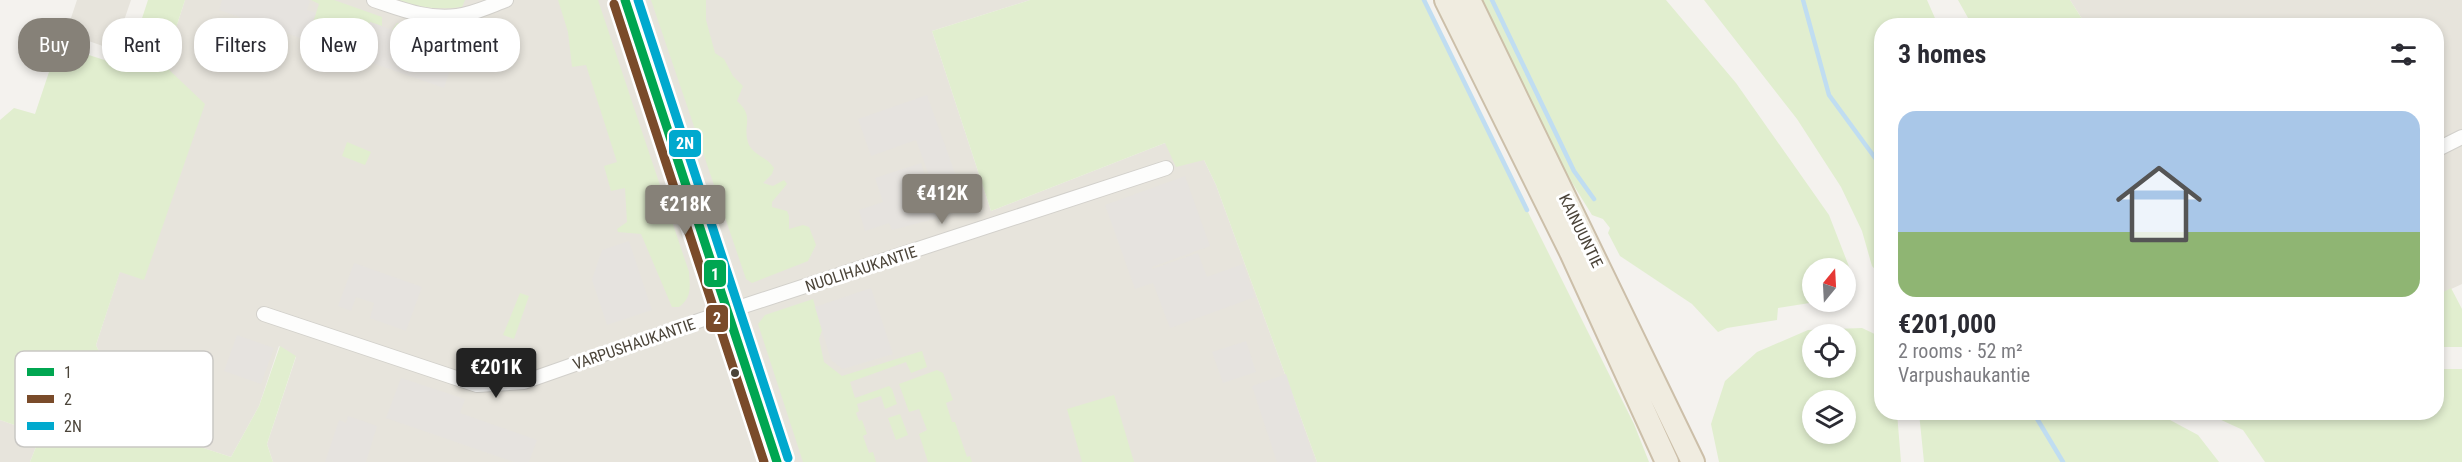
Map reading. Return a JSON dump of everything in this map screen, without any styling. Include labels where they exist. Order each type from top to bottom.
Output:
[{"type":"highway","name":"KAINUUNTIE","points":[[1446,0],[1570,252],[1667,462]]},
{"type":"highway","name":"KAINUUNTIE","points":[[1469,0],[1693,462]]},
{"type":"street","points":[[374,0],[409,12],[435,17],[458,16],[506,0]]},
{"type":"street","points":[[625,0],[777,462]]},
{"type":"street","points":[[2444,146],[2462,137]]},
{"type":"street","name":"NUOLIHAUKANTIE","points":[[728,312],[1166,168]]},
{"type":"street","name":"VARPUSHAUKANTIE","points":[[264,314],[477,385],[524,382],[728,312]]},
{"type":"shaded area","points":[[77,0],[131,0],[125,18],[102,18],[102,46],[90,42],[90,18],[71,18]]},
{"type":"shaded area","points":[[185,0],[1030,0],[932,31],[991,211],[1165,143],[1204,160],[1216,185],[1317,462],[273,462],[267,444],[296,357],[279,346],[259,406],[231,457],[200,447],[213,447],[213,351],[99,351],[96,345],[120,271],[144,279],[163,72],[182,72],[182,18],[179,18]]},
{"type":"shaded area","points":[[222,0],[308,0],[310,1],[307,10],[316,13],[314,18],[300,18],[300,38],[288,34],[288,18],[242,18],[219,10]]},
{"type":"shaded area","points":[[2070,0],[2462,0],[2462,284],[2444,292],[2444,18],[2082,18]]},
{"type":"shaded area","points":[[378,25],[390,29],[390,69],[378,65]]},
{"type":"shaded area","points":[[398,72],[449,72],[444,88]]},
{"type":"shaded area","points":[[927,95],[966,204],[943,213],[916,140],[871,156],[858,119]]},
{"type":"shaded area","points":[[921,163],[938,218],[892,230],[889,223],[865,231],[859,210],[883,202],[875,178]]},
{"type":"shaded area","points":[[1185,176],[1210,246],[1152,267],[1152,269],[1198,253],[1207,277],[1243,264],[1255,297],[1170,328],[1153,283],[1135,289],[1105,205]]},
{"type":"shaded area","points":[[629,241],[652,310],[607,325],[592,280],[602,250]]},
{"type":"shaded area","points":[[354,263],[422,287],[406,331],[370,318],[374,303],[356,297],[351,311],[338,306]]},
{"type":"shaded area","points":[[871,288],[893,354],[843,369],[831,360],[815,307]]},
{"type":"shaded area","points":[[237,335],[274,348],[261,384],[224,371]]},
{"type":"shaded area","points":[[1246,341],[1256,372],[1223,383],[1212,352]]},
{"type":"shaded area","points":[[1286,374],[1315,462],[1277,462],[1252,386]]},
{"type":"shaded area","points":[[401,378],[465,399],[460,413],[537,440],[529,462],[514,462],[386,418]]},
{"type":"shaded area","points":[[348,416],[377,426],[366,462],[325,462],[339,420],[346,423]]},
{"type":"shaded area","points":[[0,420],[15,425],[15,447],[36,447],[30,462],[0,462]]},
{"type":"green space","points":[[148,0],[185,0],[179,18],[142,18]]},
{"type":"green space","points":[[311,0],[334,0],[382,17],[382,26],[378,25],[378,18],[314,18],[319,4]]},
{"type":"green space","points":[[398,0],[465,0],[462,7],[429,8]]},
{"type":"green space","points":[[558,0],[598,0],[689,272],[688,296],[679,307],[672,307],[641,234],[618,232],[617,229],[627,222],[625,188],[611,191],[604,166],[617,162],[586,65],[572,67],[568,32]]},
{"type":"green space","points":[[651,0],[706,0],[706,20],[715,53],[724,59],[733,76],[743,86],[737,101],[746,112],[746,132],[749,145],[774,168],[772,174],[763,183],[773,186],[784,180],[787,184],[772,202],[772,207],[787,211],[789,229],[803,225],[809,227],[816,245],[808,261],[752,283],[746,279]]},
{"type":"green space","points":[[1030,0],[1422,0],[1634,424],[1649,462],[1317,462],[1216,185],[1204,160],[1176,167],[1165,143],[991,211],[932,31]]},
{"type":"green space","points":[[1479,0],[1666,0],[1736,83],[1829,215],[1846,258],[1802,258],[1802,304],[1778,308],[1777,320],[1727,328],[1718,332],[1692,304],[1620,256],[1608,233],[1610,228],[1603,219],[1592,215],[1558,160]]},
{"type":"green space","points":[[1704,0],[1927,0],[1935,18],[1874,18],[1874,268],[1862,231],[1841,187],[1797,119]]},
{"type":"green space","points":[[1958,0],[2070,0],[2082,18],[1968,18]]},
{"type":"green space","points":[[90,55],[102,59],[102,72],[171,72],[205,104],[144,280],[120,272],[96,345],[99,351],[15,351],[15,425],[0,420],[0,120],[14,108],[35,114],[49,72],[90,72]]},
{"type":"green space","points":[[347,142],[371,152],[365,165],[342,156]]},
{"type":"green space","points":[[2451,288],[2462,309],[2462,347],[2444,347],[2444,292]]},
{"type":"green space","points":[[520,293],[529,296],[514,339],[503,335]]},
{"type":"green space","points":[[813,299],[822,330],[819,339],[824,362],[842,376],[922,351],[927,367],[911,373],[906,362],[850,382],[855,398],[889,386],[897,404],[885,409],[881,396],[857,404],[859,411],[856,413],[859,421],[862,420],[867,434],[863,436],[869,453],[873,452],[876,462],[803,462],[758,324],[765,315]]},
{"type":"green space","points":[[1856,328],[1862,328],[1874,334],[1874,420],[1898,420],[1901,462],[1719,462],[1711,424],[1725,381],[1757,352],[1802,333],[1802,378],[1856,378]]},
{"type":"green space","points":[[280,346],[296,356],[267,444],[273,462],[30,462],[36,447],[200,447],[231,457],[259,406]]},
{"type":"green space","points":[[2444,369],[2462,369],[2462,462],[2265,462],[2243,430],[2221,420],[2444,420]]},
{"type":"green space","points":[[937,370],[943,373],[953,400],[946,403],[952,422],[955,422],[967,457],[970,456],[972,462],[928,462],[919,434],[927,430],[919,409],[909,412],[899,384]]},
{"type":"green space","points":[[1114,395],[1134,462],[1082,462],[1067,409]]},
{"type":"green space","points":[[900,414],[908,435],[896,440],[888,418]]},
{"type":"green space","points":[[1920,420],[2170,420],[2198,435],[2219,462],[1924,462]]},
{"type":"waterway","points":[[1424,0],[1527,210]]},
{"type":"waterway","points":[[1492,0],[1574,171],[1594,199]]},
{"type":"waterway","points":[[1803,0],[1829,95],[1874,156]]},
{"type":"waterway","points":[[2038,420],[2063,462]]},
{"type":"transit line","name":"1","points":[[625,0],[777,462]]},
{"type":"transit line","name":"2N","points":[[638,0],[788,458]]},
{"type":"transit line","name":"2","points":[[614,4],[764,462]]}]
